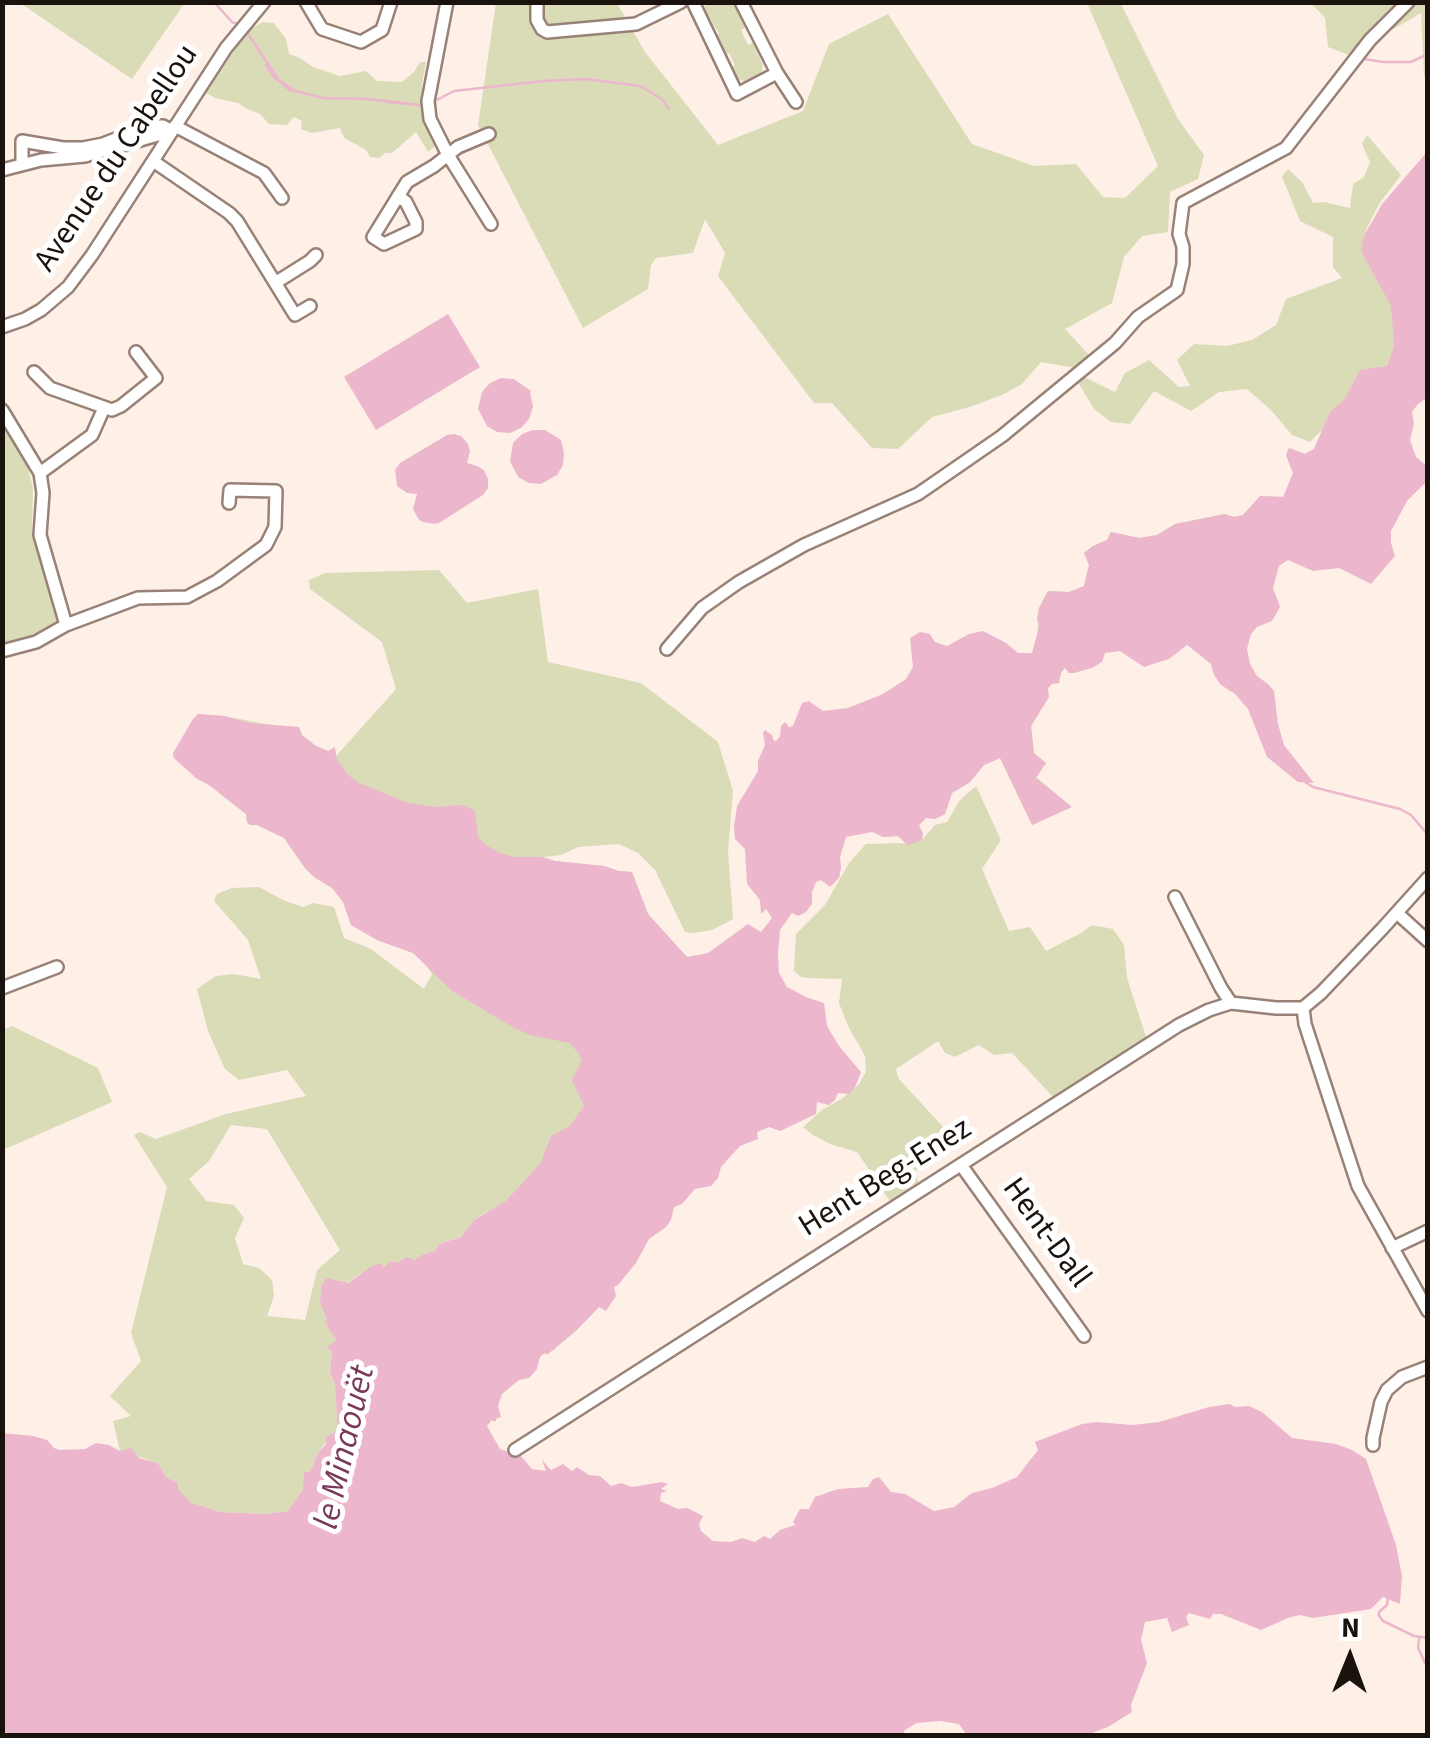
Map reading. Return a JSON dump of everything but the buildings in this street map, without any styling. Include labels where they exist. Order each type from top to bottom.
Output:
[{"type":"street","name":"Avenue du Cabellou","points":[[2,327],[40,310],[68,287],[226,48],[264,2]]},
{"type":"street","points":[[306,2],[322,29],[361,42],[382,30],[391,2]]},
{"type":"street","points":[[447,2],[428,111],[448,155],[492,224]]},
{"type":"street","points":[[537,2],[538,20],[548,32],[636,24],[679,3]]},
{"type":"street","points":[[693,2],[738,94],[777,73]]},
{"type":"street","points":[[741,2],[796,102]]},
{"type":"street","points":[[667,650],[702,608],[740,582],[804,545],[918,494],[1002,436],[1116,343],[1138,317],[1178,290],[1183,264],[1179,234],[1183,203],[1286,148],[1370,40],[1408,2]]},
{"type":"street","points":[[22,164],[22,141],[83,148],[150,126],[162,126],[174,128],[264,173],[282,198]]},
{"type":"street","points":[[2,170],[85,156],[174,128]]},
{"type":"street","points":[[398,196],[407,182],[458,147],[489,134]]},
{"type":"street","points":[[153,161],[230,213],[295,316],[310,306]]},
{"type":"street","points":[[275,283],[316,255]]},
{"type":"street","points":[[34,372],[50,388],[112,410],[156,378],[136,352]]},
{"type":"street","points":[[40,473],[92,435],[104,408]]},
{"type":"street","points":[[2,410],[40,473],[40,535],[66,625]]},
{"type":"street","points":[[2,651],[36,642],[66,625],[138,598],[188,597],[216,581],[266,546],[274,527],[276,491],[230,490],[229,503]]},
{"type":"street","points":[[1428,878],[1303,1008],[1358,1186],[1428,1312]]},
{"type":"street","points":[[1175,897],[1231,1003]]},
{"type":"street","points":[[1396,913],[1428,941]]},
{"type":"street","points":[[2,988],[57,967]]},
{"type":"street","name":"Hent Beg-Enez","points":[[515,1450],[1179,1025],[1231,1003],[1303,1008]]},
{"type":"street","name":"Hent-Dall","points":[[961,1165],[1084,1336]]},
{"type":"street","points":[[1392,1248],[1428,1231]]},
{"type":"street","points":[[1373,1445],[1387,1390],[1428,1367]]},
{"type":"green space","points":[[1120,2],[1178,119],[1204,155],[1198,179],[1170,192],[1168,232],[1142,236],[1124,257],[1112,303],[1065,329],[1090,356],[1076,368],[1041,362],[1022,384],[1004,394],[932,417],[898,449],[872,448],[832,403],[814,403],[718,276],[725,253],[705,219],[693,253],[656,258],[651,265],[648,289],[583,328],[478,125],[496,3],[617,3],[645,52],[718,145],[803,111],[829,44],[888,14],[972,144],[1034,166],[1076,164],[1103,197],[1125,198],[1158,166],[1087,3]]},
{"type":"green space","points":[[20,3],[182,3],[132,79]]},
{"type":"green space","points":[[705,3],[733,3],[745,27],[741,30],[748,45],[753,43],[763,66],[753,80],[737,79],[730,67],[735,65],[729,53],[724,55],[715,36],[719,34],[704,13]]},
{"type":"green space","points":[[1311,3],[1427,3],[1427,73],[1424,76],[1421,13],[1349,55],[1328,47],[1325,18]]},
{"type":"green space","points":[[263,22],[274,23],[286,39],[289,54],[340,76],[366,71],[377,81],[402,82],[420,62],[426,62],[421,113],[435,146],[428,152],[416,132],[392,153],[370,157],[366,150],[344,138],[340,128],[312,133],[301,129],[302,121],[294,117],[287,125],[269,124],[260,114],[238,103],[206,93],[242,39]]},
{"type":"green space","points":[[1367,135],[1401,175],[1379,204],[1364,234],[1382,204],[1408,339],[1298,504],[1037,639],[1039,608],[1048,591],[1069,592],[1084,586],[1089,565],[1084,553],[1107,540],[1111,532],[1139,538],[1157,535],[1175,524],[1225,514],[1243,515],[1260,496],[1284,497],[1293,473],[1286,455],[1289,448],[1305,454],[1314,449],[1323,429],[1310,442],[1292,435],[1247,389],[1219,392],[1191,411],[1154,391],[1130,424],[1111,422],[1094,409],[1078,382],[1084,377],[1115,392],[1125,373],[1149,360],[1179,387],[1190,386],[1177,360],[1194,344],[1227,346],[1252,340],[1276,325],[1286,299],[1342,278],[1333,267],[1333,237],[1300,221],[1282,177],[1288,169],[1302,182],[1313,203],[1350,208],[1353,184],[1364,177],[1370,162],[1362,144]]},
{"type":"green space","points":[[2,422],[26,460],[33,488],[32,528],[57,620],[46,630],[3,645]]},
{"type":"green space","points":[[439,570],[467,603],[538,589],[548,662],[641,683],[718,742],[733,791],[728,852],[733,919],[712,930],[685,932],[655,870],[638,853],[619,844],[578,847],[561,855],[543,857],[632,872],[648,914],[687,957],[656,1081],[437,1274],[489,1210],[474,1220],[461,1237],[439,1244],[435,1251],[363,1272],[345,1284],[339,1280],[320,1302],[336,1340],[326,1348],[332,1351],[330,1372],[339,1430],[332,1433],[318,1453],[303,1489],[288,1511],[220,1512],[183,1497],[178,1483],[166,1477],[158,1463],[120,1451],[113,1421],[131,1416],[110,1396],[141,1361],[131,1333],[167,1187],[134,1135],[140,1132],[156,1139],[226,1114],[306,1096],[287,1070],[239,1080],[225,1069],[208,1031],[197,989],[216,976],[234,974],[261,979],[248,940],[214,901],[217,894],[232,888],[259,887],[304,907],[313,903],[334,907],[344,938],[371,949],[424,989],[432,974],[413,953],[351,925],[343,902],[332,888],[305,868],[284,838],[250,825],[246,814],[174,758],[173,753],[198,714],[299,727],[302,735],[316,746],[328,751],[335,747],[336,756],[396,689],[382,642],[310,589],[309,580],[325,573]],"holes":[[[231,1125],[267,1129],[340,1250],[317,1270],[305,1320],[267,1316],[274,1296],[272,1280],[259,1268],[243,1264],[235,1238],[244,1218],[234,1205],[206,1201],[189,1179],[209,1161]]]},
{"type":"green space","points":[[1049,697],[1031,726],[1034,753],[1046,763],[1036,777],[1072,807],[1032,825],[1000,758],[984,765],[970,782],[952,793],[945,814],[926,818],[919,825],[921,841],[935,825],[947,822],[960,800],[976,786],[1001,840],[982,869],[1009,931],[1030,927],[1046,951],[1092,925],[1113,929],[1124,945],[1127,978],[1147,1040],[1053,1097],[1012,1053],[994,1055],[979,1045],[955,1057],[945,1053],[938,1041],[896,1069],[898,1078],[956,1141],[952,1150],[915,1171],[918,1182],[890,1201],[857,1152],[830,1144],[803,1127],[843,1098],[866,1072],[865,1056],[839,1003],[842,979],[801,977],[794,971],[796,934],[825,905],[849,863],[866,844],[905,843],[898,836],[883,837]]},
{"type":"green space","points":[[12,1026],[98,1068],[112,1102],[3,1150],[3,1030]]},
{"type":"water","name":"le Minaouët","points":[[1427,152],[1427,398],[1412,412],[1410,440],[1416,457],[1427,466],[1427,481],[1407,501],[1391,531],[1395,556],[1371,584],[1339,568],[1313,571],[1288,560],[1279,566],[1273,588],[1280,607],[1272,621],[1251,634],[1247,649],[1257,676],[1274,691],[1284,745],[1314,783],[1298,782],[1267,757],[1248,709],[1221,685],[1211,664],[1187,645],[1169,659],[1144,667],[1120,651],[1105,653],[1102,662],[1092,668],[1069,673],[1065,668],[1059,683],[1048,688],[1049,697],[1031,726],[1034,753],[1046,763],[1036,778],[1072,807],[1032,825],[1000,758],[984,765],[970,782],[952,793],[945,814],[926,818],[919,825],[922,840],[908,845],[898,836],[883,837],[872,832],[846,837],[839,878],[830,887],[821,880],[816,882],[812,904],[806,912],[798,916],[792,913],[780,930],[778,954],[779,973],[787,987],[824,1003],[827,1026],[861,1072],[856,1085],[850,1094],[838,1093],[829,1105],[817,1102],[816,1114],[780,1131],[769,1127],[757,1132],[758,1139],[740,1146],[721,1167],[711,1186],[695,1189],[674,1207],[666,1227],[649,1239],[636,1263],[614,1287],[616,1296],[606,1311],[599,1307],[577,1330],[540,1357],[529,1378],[519,1380],[502,1394],[498,1406],[501,1417],[487,1426],[500,1449],[521,1456],[532,1469],[546,1471],[542,1460],[551,1470],[563,1464],[572,1471],[577,1467],[589,1475],[600,1476],[611,1486],[662,1482],[668,1484],[661,1489],[667,1491],[661,1493],[660,1501],[703,1516],[701,1531],[713,1541],[742,1538],[755,1542],[764,1536],[770,1539],[795,1525],[800,1509],[809,1509],[815,1497],[838,1489],[868,1487],[879,1477],[891,1492],[905,1494],[934,1511],[954,1507],[972,1493],[1017,1477],[1038,1450],[1035,1442],[1082,1424],[1132,1425],[1159,1422],[1209,1407],[1249,1406],[1292,1438],[1336,1444],[1366,1459],[1396,1545],[1402,1576],[1400,1604],[1383,1597],[1371,1609],[1313,1618],[1300,1615],[1261,1630],[1221,1614],[1213,1614],[1210,1619],[1189,1613],[1189,1625],[1172,1632],[1167,1618],[1145,1622],[1141,1640],[1147,1663],[1131,1705],[1132,1712],[1087,1735],[967,1735],[959,1724],[940,1721],[917,1723],[902,1736],[3,1735],[2,1433],[47,1440],[60,1450],[85,1449],[96,1443],[120,1451],[131,1448],[139,1458],[158,1463],[190,1502],[220,1512],[288,1511],[303,1489],[304,1472],[310,1472],[326,1444],[325,1438],[338,1430],[335,1385],[330,1372],[332,1351],[326,1348],[336,1340],[325,1322],[320,1302],[322,1284],[327,1278],[348,1283],[372,1266],[381,1263],[384,1267],[406,1257],[414,1260],[435,1251],[439,1244],[461,1237],[474,1220],[506,1201],[540,1164],[551,1136],[570,1126],[584,1106],[572,1080],[582,1060],[570,1043],[516,1029],[452,991],[413,953],[351,925],[343,902],[332,888],[305,868],[284,838],[250,825],[246,814],[174,758],[173,753],[193,719],[198,714],[299,727],[302,735],[316,746],[328,751],[335,747],[336,757],[347,774],[359,783],[408,803],[472,809],[478,837],[500,853],[632,872],[648,914],[687,957],[708,953],[748,924],[761,932],[772,918],[766,909],[761,914],[760,900],[747,884],[745,849],[735,839],[734,827],[737,806],[758,771],[765,730],[777,740],[785,722],[793,726],[802,703],[809,701],[823,711],[848,708],[883,694],[906,679],[913,667],[910,638],[920,632],[947,646],[983,631],[1018,653],[1032,653],[1039,608],[1048,591],[1069,592],[1084,586],[1089,565],[1084,553],[1107,540],[1111,532],[1139,538],[1157,535],[1175,524],[1225,514],[1243,515],[1260,496],[1283,497],[1293,473],[1286,455],[1289,448],[1305,454],[1314,449],[1330,412],[1344,400],[1360,370],[1387,366],[1394,347],[1390,304],[1361,251],[1364,236],[1382,204]]},
{"type":"water","points":[[448,314],[480,367],[376,430],[344,377]]},
{"type":"water","points":[[501,378],[514,379],[531,391],[533,407],[529,419],[510,433],[487,426],[478,409],[482,392]]},
{"type":"water","points":[[533,430],[545,430],[561,440],[564,453],[557,475],[541,484],[518,477],[510,461],[513,443]]},
{"type":"water","points":[[454,434],[468,444],[467,463],[484,470],[488,488],[439,523],[423,522],[413,509],[417,494],[397,486],[395,470],[400,463]]},
{"type":"waterway","points":[[214,2],[232,22],[241,25]]},
{"type":"waterway","points":[[246,31],[279,80],[295,91],[323,98],[421,105]]},
{"type":"waterway","points":[[1364,59],[1411,62],[1428,54]]},
{"type":"waterway","points":[[266,65],[291,91]]},
{"type":"waterway","points":[[433,102],[454,91],[586,79],[640,86],[662,99],[669,109]]},
{"type":"waterway","points":[[387,102],[419,105]]},
{"type":"waterway","points":[[1305,782],[1400,809],[1411,815],[1428,835]]},
{"type":"waterway","points":[[1388,1597],[1387,1605],[1379,1612],[1383,1621],[1414,1636],[1428,1638]]},
{"type":"waterway","points":[[1419,1639],[1418,1648],[1428,1669]]}]
